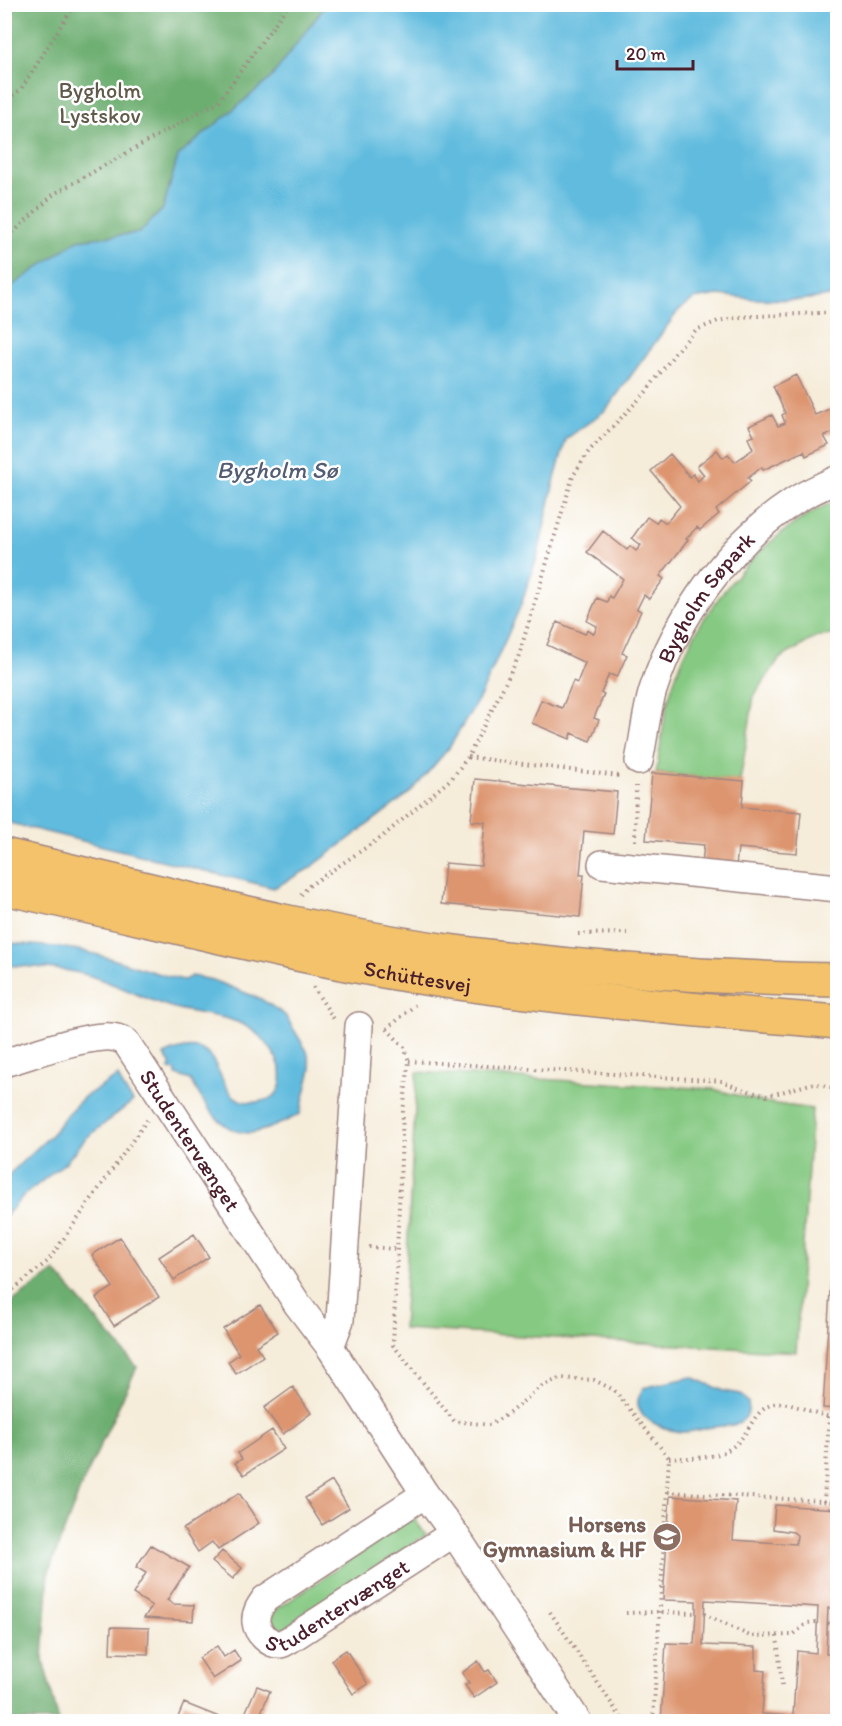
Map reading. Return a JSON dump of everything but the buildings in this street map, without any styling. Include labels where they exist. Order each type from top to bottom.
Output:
[{"type":"main road","name":"Schüttesvej","points":[[4,855],[277,920],[447,950],[622,971],[754,979],[837,980]]},
{"type":"main road","name":"Schüttesvej","points":[[4,888],[262,947],[443,981],[622,1004],[837,1022]]},
{"type":"street","name":"Bygholm Søpark","points":[[638,770],[653,690],[678,630],[710,582],[748,536],[793,501],[837,479]]},
{"type":"street","points":[[602,864],[837,888]]},
{"type":"street","points":[[330,1347],[361,1246],[359,1026]]},
{"type":"street","name":"Studentervænget","points":[[4,1063],[104,1036],[116,1037],[126,1042],[298,1305],[330,1347],[425,1494],[454,1533],[578,1722]]},
{"type":"street","name":"Studentervænget","points":[[425,1494],[265,1599],[258,1609],[255,1622],[260,1632],[268,1642],[280,1644],[289,1640],[454,1533]]},
{"type":"path","points":[[4,104],[21,88],[75,4]]},
{"type":"path","points":[[4,241],[54,194],[219,101],[289,4]]},
{"type":"path","points":[[277,920],[309,886],[383,836],[452,778],[468,757],[518,658],[573,476],[589,452],[646,392],[679,348],[696,330],[718,321],[738,317],[837,312]]},
{"type":"path","points":[[468,757],[638,770],[634,867]]},
{"type":"path","points":[[387,1029],[443,981]]},
{"type":"path","points":[[359,1026],[387,1029],[404,1047],[409,1061],[403,1112],[393,1345],[454,1421],[490,1425],[509,1413],[542,1386],[560,1378],[594,1380],[614,1390],[669,1458],[653,1722]]},
{"type":"path","points":[[409,1061],[722,1081],[740,1089],[768,1096],[814,1083],[837,1089]]},
{"type":"path","points":[[4,1297],[48,1261],[153,1112],[166,1104]]},
{"type":"path","points":[[361,1246],[397,1249]]},
{"type":"path","points":[[669,1458],[695,1458],[720,1454],[736,1444],[759,1411],[775,1404],[788,1404],[837,1418]]},
{"type":"path","points":[[824,1502],[829,1417]]},
{"type":"path","points":[[667,1492],[837,1502]]},
{"type":"path","points":[[550,1612],[624,1722]]},
{"type":"path","points":[[626,1613],[696,1613]]},
{"type":"path","points":[[705,1614],[750,1636],[793,1635],[807,1623],[818,1622]]},
{"type":"path","points":[[828,1623],[837,1628]]},
{"type":"path","points":[[777,1636],[782,1685]]},
{"type":"green space","name":"Bygholm Lystskov","points":[[5,5],[326,5],[270,79],[178,156],[163,209],[138,234],[78,240],[5,291]]},
{"type":"green space","points":[[837,500],[837,634],[816,637],[779,659],[754,696],[740,781],[656,773],[668,701],[678,670],[692,639],[710,610],[731,582],[781,534],[808,515]]},
{"type":"green space","points":[[417,1072],[713,1089],[763,1102],[812,1109],[796,1352],[403,1329]]},
{"type":"green space","points":[[55,1271],[137,1367],[81,1487],[49,1571],[43,1660],[59,1721],[5,1721],[5,1307]]},
{"type":"green space","points":[[413,1517],[426,1535],[285,1629],[276,1629],[271,1623],[273,1612]]},
{"type":"water","name":"Bygholm Sø","points":[[326,5],[837,5],[837,295],[801,300],[718,295],[694,299],[678,311],[606,410],[566,439],[539,551],[521,605],[481,695],[449,748],[411,792],[310,868],[274,888],[5,822],[5,291],[78,240],[139,233],[163,209],[178,156],[270,79]]},
{"type":"water","points":[[4,942],[78,950],[184,980],[192,976],[213,980],[261,999],[285,1015],[307,1051],[311,1069],[300,1114],[262,1131],[245,1133],[234,1130],[225,1125],[208,1108],[191,1080],[176,1075],[176,1071],[170,1069],[170,1063],[164,1055],[185,1048],[199,1049],[209,1055],[228,1089],[236,1098],[248,1102],[265,1100],[274,1096],[278,1091],[281,1071],[269,1046],[249,1028],[221,1017],[161,1004],[80,973],[5,965]]},
{"type":"water","points":[[118,1076],[133,1101],[85,1139],[66,1162],[22,1197],[5,1217],[5,1178],[52,1134],[84,1097]]},
{"type":"water","points":[[692,1377],[723,1391],[740,1394],[748,1402],[746,1417],[733,1425],[685,1432],[655,1424],[642,1414],[638,1401],[643,1388]]},
{"type":"place","name":"Horsens Gymnasium & HF","points":[[667,1537]]}]
